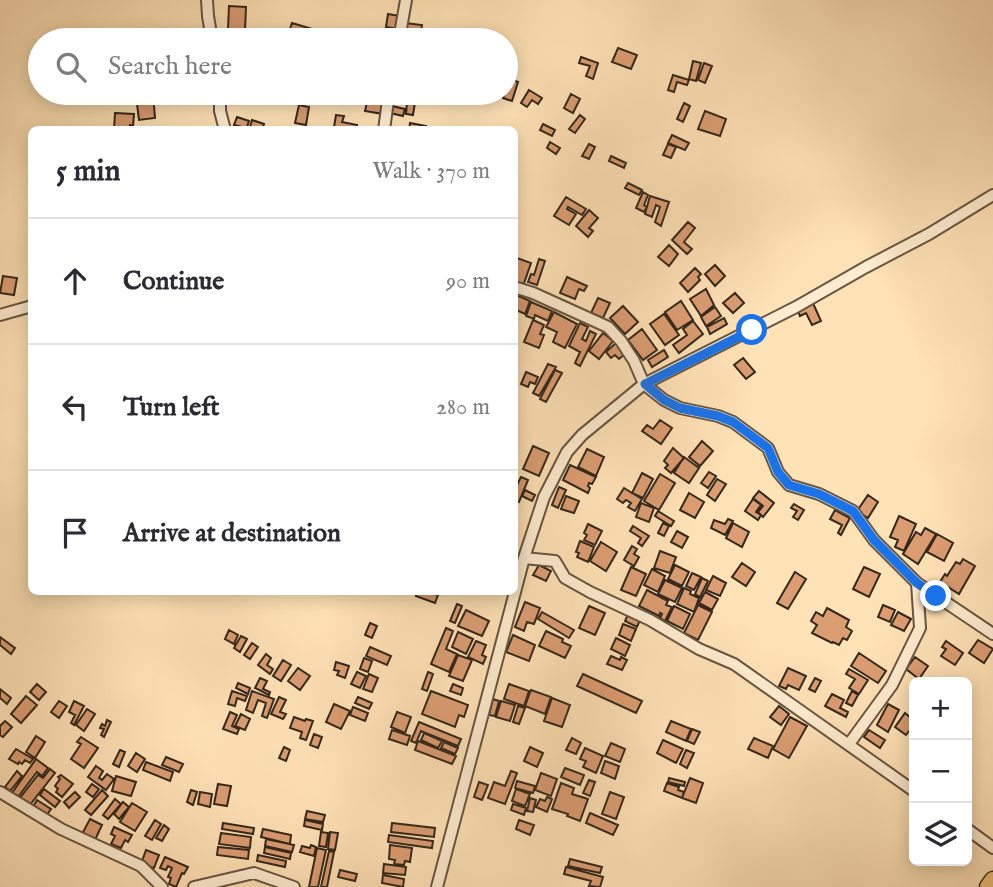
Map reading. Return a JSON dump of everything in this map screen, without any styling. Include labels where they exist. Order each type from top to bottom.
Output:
[{"type":"highway","points":[[988,887],[993,880]]},
{"type":"street","points":[[207,0],[210,28]]},
{"type":"street","points":[[400,28],[406,0]]},
{"type":"street","points":[[220,105],[225,126]]},
{"type":"street","points":[[385,126],[387,105]]},
{"type":"street","points":[[518,581],[544,497],[567,452],[582,435],[645,384],[796,307],[929,234],[993,195]]},
{"type":"street","points":[[518,288],[608,327],[634,361],[645,384],[664,400],[680,408],[733,422],[768,448],[778,472],[789,485],[819,494],[853,511],[874,540],[917,583],[993,634]]},
{"type":"street","points":[[0,315],[28,307]]},
{"type":"street","points":[[524,558],[555,561],[565,578],[650,620],[699,649],[734,664],[909,787]]},
{"type":"street","points":[[849,744],[892,685],[920,628],[917,583]]},
{"type":"street","points":[[437,887],[514,595]]},
{"type":"street","points":[[0,792],[61,829],[141,866],[162,887]]},
{"type":"street","points":[[972,833],[993,848]]},
{"type":"street","points":[[194,887],[254,873],[294,887]]},
{"type":"building","points":[[229,6],[246,7],[245,28],[228,28]]},
{"type":"building","points":[[388,14],[400,16],[398,28],[386,27]]},
{"type":"building","points":[[292,23],[309,28],[290,28]]},
{"type":"building","points":[[405,23],[422,25],[422,28],[405,28]]},
{"type":"building","points":[[618,48],[637,55],[631,69],[612,62]]},
{"type":"building","points":[[581,57],[598,63],[593,79],[586,76],[590,66],[579,63]]},
{"type":"building","points":[[693,61],[701,63],[696,81],[689,79]]},
{"type":"building","points":[[704,63],[712,66],[705,83],[698,80]]},
{"type":"building","points":[[673,75],[689,80],[687,85],[677,82],[674,92],[668,90]]},
{"type":"building","points":[[529,90],[542,98],[538,104],[532,100],[527,107],[521,103]]},
{"type":"building","points":[[571,94],[580,99],[573,113],[564,108]]},
{"type":"building","points":[[684,103],[690,106],[683,122],[677,119]]},
{"type":"building","points":[[137,105],[154,105],[155,118],[139,120]]},
{"type":"building","points":[[299,105],[309,107],[306,125],[295,123]]},
{"type":"building","points":[[366,105],[385,105],[383,114],[365,111]]},
{"type":"building","points":[[407,105],[415,105],[413,115],[406,114]]},
{"type":"building","points":[[392,106],[405,109],[403,116],[390,113]]},
{"type":"building","points":[[705,111],[726,119],[720,136],[698,129]]},
{"type":"building","points":[[115,113],[134,114],[133,126],[114,126]]},
{"type":"building","points":[[336,115],[344,116],[342,122],[357,125],[357,126],[334,126]]},
{"type":"building","points":[[580,115],[585,119],[575,133],[569,129]]},
{"type":"building","points":[[237,117],[249,121],[247,126],[234,125]]},
{"type":"building","points":[[252,120],[264,124],[263,126],[250,126]]},
{"type":"building","points":[[543,124],[555,130],[552,136],[540,130]]},
{"type":"building","points":[[672,135],[689,143],[685,150],[668,143]]},
{"type":"building","points":[[550,142],[560,148],[556,154],[547,148]]},
{"type":"building","points":[[589,144],[595,147],[589,159],[582,156]]},
{"type":"building","points":[[668,144],[676,147],[671,158],[663,155]]},
{"type":"building","points":[[611,156],[626,163],[624,168],[609,161]]},
{"type":"building","points":[[628,183],[642,190],[639,195],[625,188]]},
{"type":"building","points":[[643,192],[648,195],[644,212],[636,208]]},
{"type":"building","points":[[650,196],[669,202],[661,226],[655,222],[660,207],[656,205],[652,217],[645,214]]},
{"type":"building","points":[[566,197],[586,209],[582,215],[568,207],[567,209],[576,214],[569,225],[554,216]]},
{"type":"building","points":[[589,210],[598,218],[589,228],[593,231],[588,237],[576,226]]},
{"type":"building","points":[[688,222],[695,228],[684,242],[692,249],[687,254],[672,240]]},
{"type":"building","points":[[669,245],[678,254],[669,266],[658,257]]},
{"type":"building","points":[[518,258],[531,263],[523,286],[518,284]]},
{"type":"building","points":[[539,259],[545,261],[537,285],[528,282],[531,274],[534,275]]},
{"type":"building","points":[[715,265],[725,276],[715,286],[705,274]]},
{"type":"building","points":[[695,268],[701,274],[698,277],[700,280],[688,292],[680,283]]},
{"type":"building","points":[[3,276],[17,278],[14,295],[0,293]]},
{"type":"building","points":[[567,277],[587,286],[584,291],[579,289],[575,299],[560,293]]},
{"type":"building","points":[[706,289],[714,305],[701,316],[690,299]]},
{"type":"building","points":[[735,293],[744,303],[733,313],[723,303]]},
{"type":"building","points":[[518,296],[530,301],[525,314],[518,311]]},
{"type":"building","points":[[598,298],[610,303],[603,318],[591,313]]},
{"type":"building","points":[[681,301],[693,320],[677,330],[665,312]]},
{"type":"building","points":[[812,301],[821,321],[812,325],[806,313],[800,316],[797,308]]},
{"type":"building","points":[[531,302],[552,311],[548,321],[535,315],[534,319],[526,316]]},
{"type":"building","points":[[623,306],[638,322],[625,334],[610,318]]},
{"type":"building","points":[[715,307],[721,316],[706,326],[701,317]]},
{"type":"building","points":[[554,312],[577,324],[565,348],[553,342],[557,332],[546,327]]},
{"type":"building","points":[[664,314],[679,335],[665,345],[650,324]]},
{"type":"building","points":[[724,318],[727,324],[710,334],[707,327]]},
{"type":"building","points":[[533,320],[544,325],[540,334],[544,335],[539,348],[524,342]]},
{"type":"building","points":[[693,321],[703,334],[679,353],[673,345],[687,335],[683,329]]},
{"type":"building","points":[[580,323],[588,327],[582,339],[586,341],[590,331],[596,334],[580,366],[575,363],[580,352],[569,346]]},
{"type":"building","points":[[642,329],[657,350],[643,360],[628,340]]},
{"type":"building","points":[[603,333],[613,341],[599,359],[589,351]]},
{"type":"building","points":[[616,343],[626,353],[619,359],[615,355],[611,358],[606,352]]},
{"type":"building","points":[[664,350],[668,357],[652,367],[648,360]]},
{"type":"building","points":[[743,358],[755,372],[746,379],[734,365]]},
{"type":"building","points":[[548,364],[556,367],[539,396],[533,393]]},
{"type":"building","points":[[555,370],[562,373],[546,402],[540,399]]},
{"type":"building","points":[[526,372],[538,377],[535,384],[530,382],[528,387],[521,384]]},
{"type":"building","points":[[660,420],[672,428],[661,444],[642,431],[647,425],[653,429]]},
{"type":"building","points":[[702,441],[713,451],[700,466],[689,457]]},
{"type":"building","points":[[533,446],[549,453],[539,476],[523,469]]},
{"type":"building","points":[[673,448],[684,458],[671,473],[665,468],[668,465],[664,461]]},
{"type":"building","points":[[587,449],[604,457],[596,476],[578,467]]},
{"type":"building","points":[[684,457],[699,468],[689,483],[674,473]]},
{"type":"building","points":[[570,465],[596,477],[592,484],[589,483],[588,493],[563,480]]},
{"type":"building","points":[[709,472],[716,476],[708,488],[701,483]]},
{"type":"building","points":[[642,473],[653,479],[643,498],[632,493]]},
{"type":"building","points":[[660,474],[675,483],[659,510],[644,501]]},
{"type":"building","points":[[521,477],[528,480],[519,502],[518,502],[518,483]]},
{"type":"building","points":[[717,479],[726,484],[715,501],[707,495]]},
{"type":"building","points":[[559,487],[566,490],[558,508],[552,505]]},
{"type":"building","points":[[624,488],[642,499],[635,511],[628,507],[631,503],[626,500],[623,503],[617,499]]},
{"type":"building","points":[[525,490],[535,495],[532,501],[522,496]]},
{"type":"building","points":[[759,491],[774,503],[763,517],[758,512],[763,506],[753,498]]},
{"type":"building","points":[[689,493],[704,502],[695,518],[680,510]]},
{"type":"building","points":[[868,495],[878,502],[868,518],[857,511]]},
{"type":"building","points":[[566,496],[579,501],[574,513],[561,509]]},
{"type":"building","points":[[753,499],[761,505],[756,512],[761,515],[758,520],[745,511]]},
{"type":"building","points":[[641,503],[654,508],[649,522],[636,517]]},
{"type":"building","points":[[794,504],[804,510],[798,520],[793,517],[797,511],[791,508]]},
{"type":"building","points":[[835,510],[850,518],[841,535],[838,533],[842,525],[830,519]]},
{"type":"building","points":[[658,511],[674,521],[671,526],[655,516]]},
{"type":"building","points":[[899,516],[916,524],[904,551],[895,547],[898,540],[890,537]]},
{"type":"building","points":[[728,519],[733,521],[725,535],[711,528],[714,520],[725,524]]},
{"type":"building","points":[[663,523],[669,526],[664,536],[658,533]]},
{"type":"building","points":[[733,523],[749,532],[742,547],[726,538]]},
{"type":"building","points":[[588,524],[602,531],[595,545],[584,540]]},
{"type":"building","points":[[633,526],[649,536],[642,546],[638,543],[641,538],[630,531]]},
{"type":"building","points":[[925,528],[936,534],[918,564],[903,554],[916,532],[921,535]]},
{"type":"building","points":[[677,531],[688,537],[682,548],[671,542]]},
{"type":"building","points":[[937,534],[953,543],[944,561],[927,552]]},
{"type":"building","points":[[580,541],[594,547],[588,562],[577,557]]},
{"type":"building","points":[[601,542],[617,552],[606,571],[590,561]]},
{"type":"building","points":[[632,546],[637,549],[634,554],[639,557],[634,566],[624,560]]},
{"type":"building","points":[[660,551],[676,557],[670,573],[654,568]]},
{"type":"building","points":[[963,559],[975,566],[959,594],[940,582],[956,562],[960,564]]},
{"type":"building","points":[[742,563],[755,572],[746,586],[732,577]]},
{"type":"building","points":[[539,565],[551,571],[546,581],[533,575]]},
{"type":"building","points":[[675,565],[689,572],[682,586],[668,579]]},
{"type":"building","points":[[631,567],[646,574],[636,596],[621,590]]},
{"type":"building","points":[[864,567],[880,574],[869,597],[853,589]]},
{"type":"building","points":[[652,569],[665,576],[658,592],[644,585]]},
{"type":"building","points":[[795,572],[806,579],[788,609],[777,603]]},
{"type":"building","points":[[692,573],[701,577],[694,590],[686,586]]},
{"type":"building","points":[[713,576],[726,583],[720,596],[706,590]]},
{"type":"building","points":[[702,578],[708,581],[700,597],[695,594]]},
{"type":"building","points":[[665,580],[682,588],[675,602],[658,594]]},
{"type":"building","points":[[684,588],[699,598],[694,612],[677,604]]},
{"type":"building","points":[[647,590],[668,601],[666,605],[672,607],[665,621],[660,618],[662,614],[659,616],[639,606]]},
{"type":"building","points":[[705,592],[718,599],[712,610],[699,603]]},
{"type":"building","points":[[416,595],[438,595],[435,603]]},
{"type":"building","points":[[525,602],[540,608],[534,624],[527,622],[524,631],[515,627]]},
{"type":"building","points":[[457,604],[462,606],[455,623],[450,621]]},
{"type":"building","points":[[698,605],[712,612],[698,640],[684,633]]},
{"type":"building","points":[[883,605],[895,610],[890,622],[878,617]]},
{"type":"building","points":[[589,606],[605,613],[595,635],[579,628]]},
{"type":"building","points":[[674,606],[690,614],[683,629],[667,621]]},
{"type":"building","points":[[827,608],[849,620],[846,627],[852,631],[847,640],[843,638],[839,645],[812,633],[817,625],[811,621],[816,612],[823,616]]},
{"type":"building","points":[[466,610],[489,621],[482,636],[458,626]]},
{"type":"building","points":[[542,612],[574,630],[569,638],[538,619]]},
{"type":"building","points":[[898,612],[911,619],[904,631],[891,625]]},
{"type":"building","points":[[628,614],[640,620],[637,627],[625,621]]},
{"type":"building","points":[[370,623],[377,626],[372,638],[365,635]]},
{"type":"building","points":[[623,624],[636,629],[631,641],[619,635]]},
{"type":"building","points":[[446,628],[453,631],[446,649],[457,654],[449,672],[431,664]]},
{"type":"building","points":[[229,630],[238,635],[234,644],[225,639]]},
{"type":"building","points":[[546,631],[571,646],[565,658],[539,646]]},
{"type":"building","points":[[458,632],[473,639],[466,654],[452,647]]},
{"type":"building","points":[[513,635],[535,645],[529,661],[506,652]]},
{"type":"building","points":[[241,636],[247,639],[240,652],[234,648]]},
{"type":"building","points":[[0,637],[15,648],[11,654],[0,645]]},
{"type":"building","points":[[616,638],[630,645],[625,656],[611,649]]},
{"type":"building","points":[[978,640],[993,649],[984,663],[969,653]]},
{"type":"building","points":[[476,641],[486,645],[482,655],[486,657],[483,664],[468,657]]},
{"type":"building","points":[[946,641],[963,653],[955,665],[941,656],[946,649],[942,647]]},
{"type":"building","points":[[252,643],[258,647],[250,659],[244,655]]},
{"type":"building","points":[[370,647],[391,656],[387,665],[366,656]]},
{"type":"building","points":[[859,653],[886,671],[878,683],[851,666]]},
{"type":"building","points":[[266,654],[271,658],[267,665],[273,669],[270,674],[258,665]]},
{"type":"building","points":[[458,655],[472,660],[463,681],[449,676]]},
{"type":"building","points":[[611,656],[627,660],[622,670],[607,664]]},
{"type":"building","points":[[915,657],[928,666],[920,677],[906,669]]},
{"type":"building","points":[[364,658],[372,661],[368,672],[360,669]]},
{"type":"building","points":[[283,660],[291,665],[281,681],[273,676]]},
{"type":"building","points":[[336,662],[349,666],[345,678],[337,675],[339,671],[334,670]]},
{"type":"building","points":[[298,668],[310,676],[300,690],[288,681]]},
{"type":"building","points":[[788,668],[806,676],[799,690],[788,685],[786,689],[779,686]]},
{"type":"building","points":[[849,669],[868,680],[859,694],[849,688],[855,679],[846,674]]},
{"type":"building","points":[[357,672],[366,676],[360,688],[351,684]]},
{"type":"building","points":[[428,672],[433,674],[427,691],[422,689]]},
{"type":"building","points":[[369,674],[378,678],[372,692],[363,689]]},
{"type":"building","points":[[583,674],[642,701],[636,713],[577,686]]},
{"type":"building","points":[[260,678],[267,681],[263,689],[270,692],[269,695],[255,688]]},
{"type":"building","points":[[815,678],[821,681],[815,692],[809,689]]},
{"type":"building","points":[[238,683],[250,688],[248,694],[236,688]]},
{"type":"building","points":[[37,684],[46,692],[39,700],[30,692]]},
{"type":"building","points":[[453,684],[463,688],[461,695],[450,691]]},
{"type":"building","points":[[509,684],[529,691],[524,706],[504,699]]},
{"type":"building","points":[[0,689],[11,698],[7,704],[0,698]]},
{"type":"building","points":[[531,690],[551,697],[545,714],[525,706]]},
{"type":"building","points":[[232,691],[247,696],[245,701],[237,698],[235,706],[228,704]]},
{"type":"building","points":[[252,691],[274,699],[267,718],[262,716],[266,703],[258,700],[253,713],[246,710]]},
{"type":"building","points":[[431,691],[468,705],[464,717],[459,715],[455,727],[422,714]]},
{"type":"building","points":[[852,691],[858,695],[852,706],[846,703]]},
{"type":"building","points":[[832,694],[844,700],[840,708],[848,712],[846,717],[825,706]]},
{"type":"building","points":[[26,696],[37,705],[21,723],[11,714]]},
{"type":"building","points":[[279,697],[286,700],[280,712],[286,714],[283,719],[271,714]]},
{"type":"building","points":[[358,697],[372,703],[369,709],[355,703]]},
{"type":"building","points":[[552,698],[570,705],[562,727],[544,721]]},
{"type":"building","points":[[493,699],[499,701],[495,716],[489,715]]},
{"type":"building","points":[[59,701],[67,706],[59,718],[51,712]]},
{"type":"building","points":[[74,701],[84,706],[74,725],[71,723],[75,715],[69,712]]},
{"type":"building","points":[[501,701],[515,705],[510,721],[496,717]]},
{"type":"building","points":[[334,704],[350,711],[341,729],[326,722]]},
{"type":"building","points":[[888,704],[899,710],[888,732],[877,725]]},
{"type":"building","points":[[518,706],[525,708],[519,724],[513,722]]},
{"type":"building","points":[[779,706],[789,714],[781,725],[770,717]]},
{"type":"building","points":[[353,707],[368,713],[365,721],[350,715]]},
{"type":"building","points":[[87,709],[95,714],[84,731],[76,725]]},
{"type":"building","points":[[230,712],[237,715],[232,726],[239,729],[237,734],[223,729]]},
{"type":"building","points":[[397,712],[411,717],[405,733],[391,727]]},
{"type":"building","points":[[905,713],[909,716],[909,731],[906,735],[895,727]]},
{"type":"building","points":[[241,714],[250,719],[245,730],[235,726]]},
{"type":"building","points":[[294,717],[313,721],[306,740],[300,738],[302,732],[290,728]]},
{"type":"building","points":[[790,717],[807,726],[789,758],[773,749]]},
{"type":"building","points":[[107,720],[111,722],[104,737],[101,735],[104,729],[100,728],[102,724],[105,726]]},
{"type":"building","points":[[5,721],[12,727],[3,737],[0,735],[0,726]]},
{"type":"building","points":[[671,721],[691,729],[686,741],[666,732]]},
{"type":"building","points":[[419,722],[461,739],[458,746],[421,731],[416,743],[411,741]]},
{"type":"building","points":[[692,729],[700,732],[694,744],[687,741]]},
{"type":"building","points":[[392,730],[410,736],[407,745],[389,739]]},
{"type":"building","points":[[869,730],[885,740],[880,748],[864,737]]},
{"type":"building","points":[[424,733],[442,741],[438,748],[421,740]]},
{"type":"building","points":[[314,734],[322,737],[318,748],[310,745]]},
{"type":"building","points":[[36,736],[45,742],[35,758],[26,752]]},
{"type":"building","points":[[81,737],[98,748],[84,768],[71,759],[81,744],[77,742]]},
{"type":"building","points":[[572,738],[581,743],[576,754],[566,750]]},
{"type":"building","points":[[754,738],[773,746],[768,758],[748,749]]},
{"type":"building","points":[[663,740],[683,749],[676,763],[657,753]]},
{"type":"building","points":[[418,741],[456,756],[452,764],[415,750]]},
{"type":"building","points":[[444,742],[458,748],[455,754],[441,748]]},
{"type":"building","points":[[611,743],[625,749],[620,762],[605,756]]},
{"type":"building","points":[[284,747],[290,750],[286,761],[279,758]]},
{"type":"building","points":[[530,747],[543,753],[537,767],[524,761]]},
{"type":"building","points":[[585,748],[603,756],[596,773],[583,767],[586,761],[580,759]]},
{"type":"building","points":[[16,749],[33,759],[30,763],[25,760],[18,764],[9,759]]},
{"type":"building","points":[[120,750],[125,752],[119,767],[113,764]]},
{"type":"building","points":[[686,750],[694,753],[687,768],[680,764]]},
{"type":"building","points":[[136,753],[145,759],[137,772],[128,766]]},
{"type":"building","points":[[166,757],[183,764],[179,772],[162,765]]},
{"type":"building","points":[[36,759],[48,768],[42,776],[37,772],[18,797],[12,793]]},
{"type":"building","points":[[605,761],[619,766],[615,779],[601,773]]},
{"type":"building","points":[[146,762],[173,772],[170,781],[143,770]]},
{"type":"building","points":[[96,766],[103,771],[99,778],[102,780],[107,774],[114,779],[106,790],[88,777]]},
{"type":"building","points":[[565,768],[584,775],[580,785],[561,777]]},
{"type":"building","points":[[50,769],[55,773],[29,806],[20,798],[38,775],[43,778]]},
{"type":"building","points":[[17,771],[22,776],[10,791],[5,787]]},
{"type":"building","points":[[511,771],[517,773],[505,804],[488,798],[494,782],[505,786]]},
{"type":"building","points":[[541,773],[557,779],[551,796],[535,790]]},
{"type":"building","points":[[61,775],[73,784],[62,797],[56,792],[58,789],[55,786]]},
{"type":"building","points":[[116,776],[136,782],[131,796],[112,791]]},
{"type":"building","points":[[669,778],[685,782],[684,786],[668,782]]},
{"type":"building","points":[[690,778],[703,783],[696,803],[682,798]]},
{"type":"building","points":[[589,780],[595,782],[590,796],[583,793]]},
{"type":"building","points":[[517,781],[535,786],[533,793],[515,788]]},
{"type":"building","points":[[479,782],[488,785],[482,800],[474,797]]},
{"type":"building","points":[[561,783],[574,788],[572,794],[588,799],[580,821],[552,809]]},
{"type":"building","points":[[667,783],[684,792],[682,798],[664,791]]},
{"type":"building","points":[[92,784],[99,789],[93,797],[86,792]]},
{"type":"building","points":[[218,784],[231,786],[227,806],[214,804]]},
{"type":"building","points":[[44,789],[60,801],[55,807],[40,795]]},
{"type":"building","points":[[516,789],[530,794],[525,806],[512,801]]},
{"type":"building","points":[[102,790],[108,796],[91,815],[85,810]]},
{"type":"building","points":[[191,790],[197,792],[193,805],[187,802]]},
{"type":"building","points":[[75,792],[80,797],[69,808],[64,802]]},
{"type":"building","points":[[200,792],[212,794],[210,807],[198,804]]},
{"type":"building","points":[[610,792],[624,797],[616,819],[602,814]]},
{"type":"building","points":[[547,797],[552,799],[547,812],[536,807],[540,799],[545,801]]},
{"type":"building","points":[[530,798],[536,800],[533,812],[527,811]]},
{"type":"building","points":[[115,799],[121,804],[108,819],[103,815]]},
{"type":"building","points":[[37,800],[51,809],[46,816],[33,807]]},
{"type":"building","points":[[123,802],[129,807],[119,819],[114,814]]},
{"type":"building","points":[[132,803],[147,812],[135,831],[120,822]]},
{"type":"building","points":[[513,804],[526,808],[524,815],[511,810]]},
{"type":"building","points":[[307,811],[325,815],[323,822],[305,819]]},
{"type":"building","points":[[590,813],[618,825],[613,835],[586,823]]},
{"type":"building","points":[[90,819],[102,825],[95,840],[82,834]]},
{"type":"building","points":[[155,820],[161,824],[152,840],[145,836]]},
{"type":"building","points":[[305,820],[323,824],[322,830],[304,826]]},
{"type":"building","points":[[519,820],[534,825],[530,835],[516,829]]},
{"type":"building","points":[[223,823],[254,828],[253,834],[222,829]]},
{"type":"building","points":[[392,823],[435,828],[434,837],[391,832]]},
{"type":"building","points":[[164,825],[169,829],[162,841],[156,838]]},
{"type":"building","points":[[114,827],[132,835],[128,842],[125,840],[121,848],[111,844],[115,836],[111,834]]},
{"type":"building","points":[[263,829],[291,835],[290,844],[261,837]]},
{"type":"building","points":[[321,832],[328,833],[326,847],[319,846]]},
{"type":"building","points":[[330,832],[338,833],[335,850],[328,849]]},
{"type":"building","points":[[221,833],[251,837],[250,848],[219,844]]},
{"type":"building","points":[[389,835],[433,841],[432,848],[388,842]]},
{"type":"building","points":[[266,839],[294,845],[292,852],[265,846]]},
{"type":"building","points":[[311,845],[316,847],[314,856],[300,852],[302,846],[310,848]]},
{"type":"building","points":[[390,845],[412,848],[410,862],[405,861],[404,865],[394,864],[395,860],[389,859]]},
{"type":"building","points":[[218,847],[249,850],[248,859],[217,855]]},
{"type":"building","points":[[265,847],[291,853],[290,859],[264,853]]},
{"type":"building","points":[[317,848],[326,850],[318,887],[309,887]]},
{"type":"building","points":[[146,850],[159,855],[154,868],[141,864]]},
{"type":"building","points":[[329,851],[334,852],[327,887],[321,887]]},
{"type":"building","points":[[258,855],[286,861],[285,867],[257,861]]},
{"type":"building","points":[[165,857],[188,867],[176,887],[169,884],[171,878],[168,877],[172,868],[160,868]]},
{"type":"building","points":[[570,859],[602,867],[600,873],[568,866]]},
{"type":"building","points":[[384,864],[406,867],[405,875],[383,873]]},
{"type":"building","points":[[566,867],[603,877],[600,887],[589,886],[591,881],[564,874]]},
{"type":"building","points":[[340,870],[357,874],[355,881],[338,877]]},
{"type":"building","points":[[383,875],[404,879],[403,887],[382,883]]},
{"type":"route","points":[[752,330],[645,384],[664,400],[680,408],[733,422],[768,448],[778,472],[789,485],[819,494],[853,511],[874,540],[917,583],[936,596]]}]
